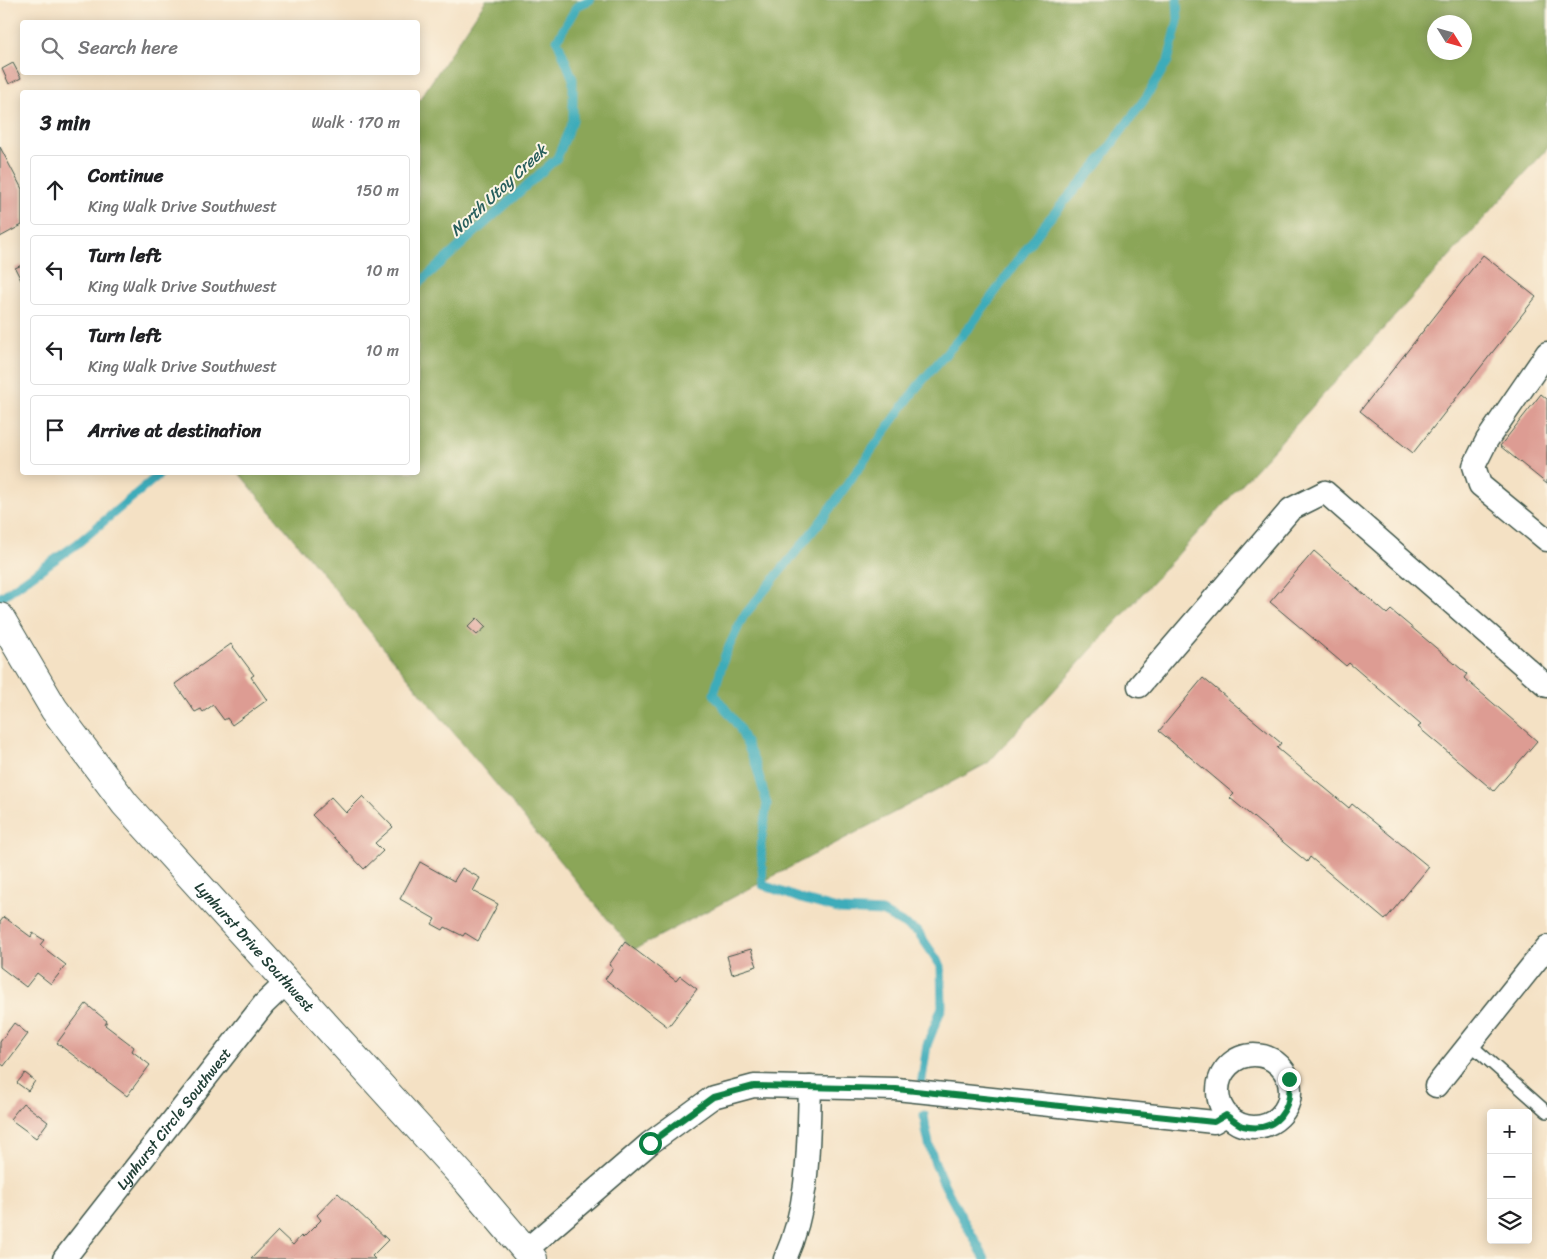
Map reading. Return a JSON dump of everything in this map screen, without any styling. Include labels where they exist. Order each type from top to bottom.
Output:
[{"type":"street","points":[[1547,353],[1487,440],[1474,466],[1480,485],[1547,540]]},
{"type":"street","points":[[1139,686],[1291,509],[1325,492],[1547,686]]},
{"type":"street","name":"Lynhurst Drive Southwest","points":[[0,617],[54,709],[125,804],[466,1180],[529,1255]]},
{"type":"street","points":[[1436,1086],[1547,947]]},
{"type":"street","name":"Lynhurst Circle Southwest","points":[[64,1259],[264,1004],[287,982]]},
{"type":"street","points":[[529,1255],[650,1143],[713,1097],[754,1086],[896,1089],[1214,1122],[1226,1115]]},
{"type":"street","points":[[785,1259],[796,1234],[806,1190],[810,1087]]},
{"type":"lane","points":[[1470,1044],[1547,1112]]},
{"type":"green space","points":[[486,0],[1547,0],[1547,149],[988,763],[633,950],[241,475],[420,475],[420,99]]},
{"type":"building","points":[[13,63],[21,78],[9,84],[2,69]]},
{"type":"building","points":[[0,147],[20,185],[20,226],[0,237]]},
{"type":"building","points":[[1483,255],[1536,297],[1413,453],[1360,411]]},
{"type":"building","points":[[20,266],[20,278],[15,268]]},
{"type":"building","points":[[1541,394],[1547,399],[1547,484],[1500,446]]},
{"type":"building","points":[[1314,551],[1387,614],[1391,610],[1467,674],[1464,678],[1537,741],[1494,791],[1418,727],[1421,725],[1349,663],[1346,666],[1270,602]]},
{"type":"building","points":[[477,618],[486,627],[477,635],[468,627]]},
{"type":"building","points":[[231,644],[254,675],[251,677],[267,700],[232,725],[227,718],[224,720],[213,705],[203,712],[201,709],[195,712],[175,684]]},
{"type":"building","points":[[1203,678],[1281,743],[1277,748],[1349,808],[1352,804],[1429,867],[1385,920],[1310,857],[1307,862],[1230,798],[1234,794],[1159,731]]},
{"type":"building","points":[[363,796],[393,827],[375,843],[383,851],[364,869],[312,815],[331,797],[346,813]]},
{"type":"building","points":[[420,862],[454,881],[462,868],[480,878],[473,891],[498,904],[478,941],[465,933],[463,936],[445,927],[443,930],[432,924],[435,919],[400,899]]},
{"type":"building","points":[[4,917],[31,937],[33,933],[44,940],[40,945],[66,965],[51,984],[37,973],[26,987],[0,967],[0,922]]},
{"type":"building","points":[[625,942],[676,981],[680,976],[697,989],[668,1027],[605,979],[613,968],[609,965]]},
{"type":"building","points":[[751,949],[757,966],[732,974],[727,956]]},
{"type":"building","points":[[86,1004],[107,1021],[105,1025],[134,1047],[132,1051],[150,1065],[127,1096],[57,1043]]},
{"type":"building","points":[[14,1023],[28,1034],[4,1066],[0,1063],[0,1042]]},
{"type":"building","points":[[25,1073],[35,1081],[28,1091],[17,1083]]},
{"type":"building","points":[[23,1103],[48,1122],[36,1138],[10,1119]]},
{"type":"building","points":[[338,1193],[388,1240],[372,1256],[375,1259],[251,1259],[278,1231],[293,1245],[301,1236],[303,1238],[321,1220],[317,1215]]},
{"type":"waterway","name":"North Utoy Creek","points":[[420,282],[557,158],[573,120],[573,79],[557,40],[577,6],[590,0]]},
{"type":"waterway","points":[[921,1086],[927,1045],[942,1007],[941,966],[918,932],[882,912],[841,910],[801,899],[763,885],[761,844],[767,804],[756,765],[739,727],[714,694],[725,655],[743,617],[821,521],[917,387],[971,325],[1044,225],[1098,163],[1147,96],[1168,61],[1178,21],[1177,0]]},
{"type":"waterway","name":"North Utoy Creek","points":[[0,598],[77,544],[158,475]]},
{"type":"waterway","points":[[924,1115],[927,1136],[939,1173],[985,1259]]},
{"type":"route","points":[[650,1143],[713,1097],[754,1086],[896,1089],[1214,1122],[1226,1115],[1242,1126],[1262,1126],[1281,1116],[1288,1105],[1291,1093],[1289,1079]]}]
